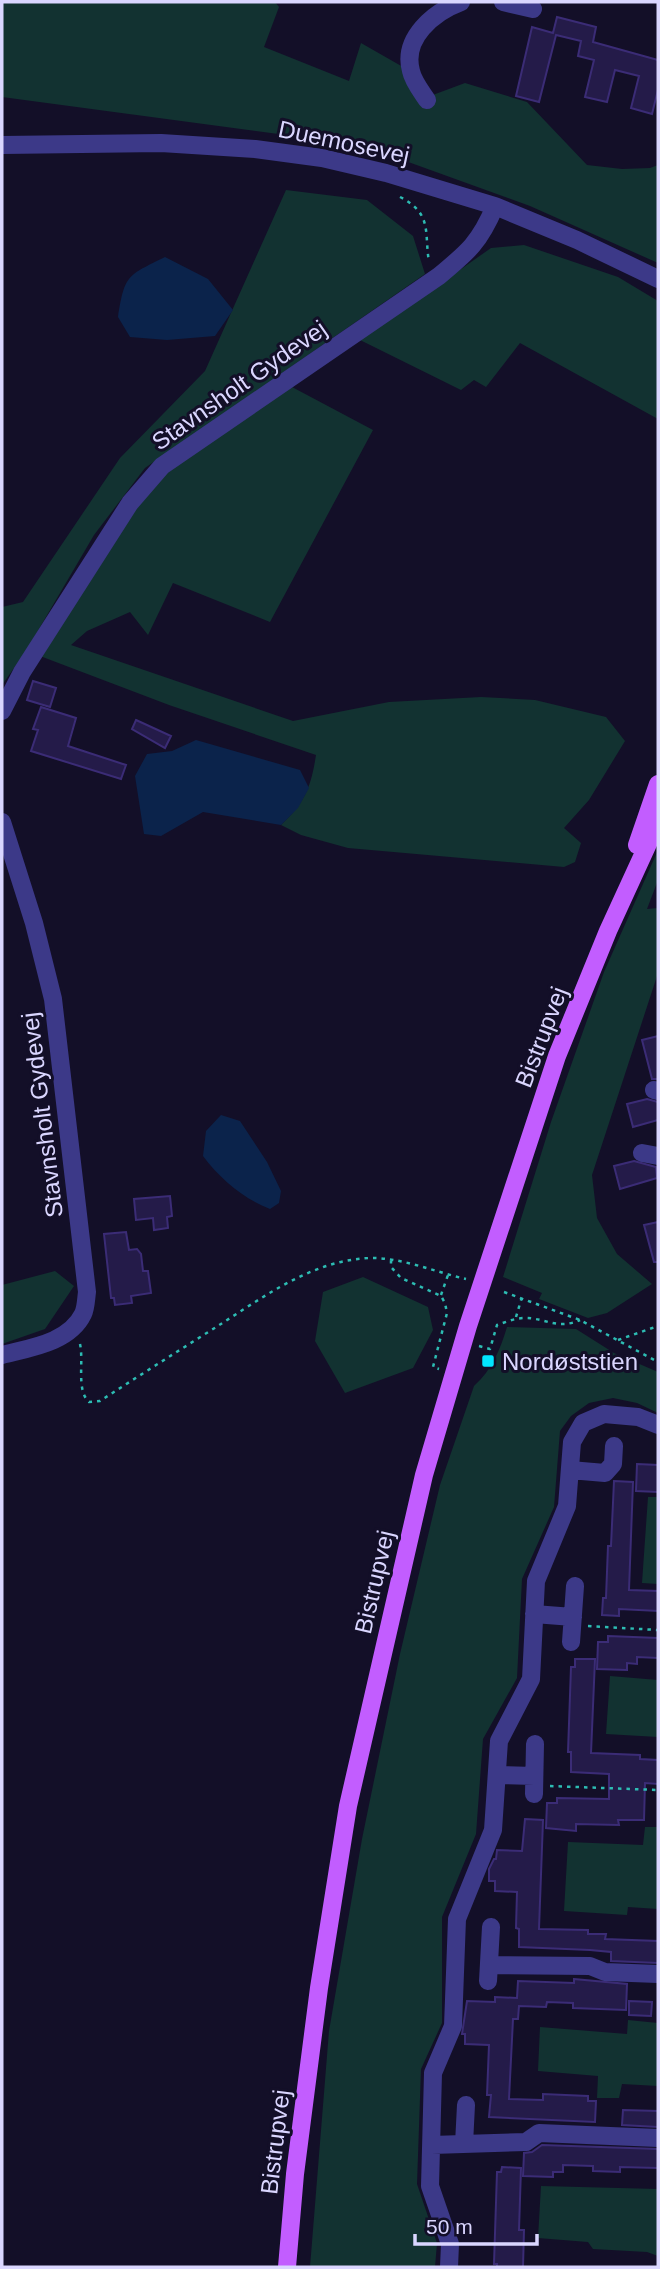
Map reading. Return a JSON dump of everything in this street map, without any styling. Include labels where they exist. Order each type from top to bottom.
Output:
[{"type":"main road","name":"Bistrupvej","points":[[608,931],[658,784]]},
{"type":"main road","name":"Bistrupvej","points":[[287,2267],[295,2174],[314,2028],[348,1806],[424,1475],[463,1341],[557,1056],[608,931],[658,822]]},
{"type":"street","points":[[426,100],[411,71],[412,42],[434,18],[461,2]]},
{"type":"street","points":[[503,2],[533,9]]},
{"type":"street","name":"Duemosevej","points":[[2,145],[161,143],[255,149],[322,158],[386,173],[495,206],[577,240],[658,279]]},
{"type":"street","name":"Stavnsholt Gydevej","points":[[2,711],[22,672],[130,503],[162,466],[439,276],[469,252],[482,234],[495,206]]},
{"type":"street","name":"Stavnsholt Gydevej","points":[[2,822],[34,922],[53,999],[87,1292],[84,1314],[71,1329]]},
{"type":"street","points":[[2,1355],[50,1342],[71,1329]]},
{"type":"street","points":[[449,2267],[450,2244],[430,2186],[433,2073],[453,2026],[457,1919],[493,1830],[499,1741],[531,1679],[536,1581],[567,1506],[572,1442],[583,1423],[604,1414],[638,1417],[658,1425]]},
{"type":"street","points":[[570,1471],[605,1473],[613,1464],[614,1446]]},
{"type":"street","points":[[534,1614],[572,1628],[575,1586]]},
{"type":"street","points":[[497,1775],[534,1785],[535,1745]]},
{"type":"street","points":[[489,1967],[491,1927]]},
{"type":"street","points":[[456,1954],[489,1967],[590,1966],[606,1972],[658,1974]]},
{"type":"street","points":[[464,2144],[466,2105]]},
{"type":"street","points":[[432,2144],[526,2142],[539,2133],[658,2138]]},
{"type":"path","points":[[391,192],[412,203],[422,216],[428,232],[429,263],[439,276]]},
{"type":"path","points":[[71,1329],[80,1342],[83,1396],[89,1402],[100,1401],[275,1290],[314,1270],[371,1258],[391,1260],[466,1279]]},
{"type":"path","points":[[391,1260],[391,1267],[401,1279],[441,1296],[445,1303],[447,1313],[433,1367],[454,1374]]},
{"type":"path","points":[[441,1296],[448,1275]]},
{"type":"path","points":[[504,1292],[580,1320],[658,1362]]},
{"type":"path","points":[[516,1319],[522,1297]]},
{"type":"path","points":[[463,1341],[490,1349],[497,1325],[528,1318],[562,1325],[580,1320]]},
{"type":"path","points":[[618,1340],[658,1326]]},
{"type":"path","points":[[572,1628],[658,1630]]},
{"type":"path","points":[[534,1785],[658,1790]]},
{"type":"green space","points":[[2,2],[275,2],[279,7],[264,47],[349,81],[361,43],[403,67],[422,99],[465,83],[527,102],[587,165],[622,169],[658,165],[658,263],[530,206],[400,159],[338,142],[2,97]]},
{"type":"green space","points":[[286,190],[367,200],[413,236],[425,274],[145,468],[94,535],[26,651],[2,685],[2,607],[23,602],[120,458],[205,371]]},
{"type":"green space","points":[[524,245],[618,277],[658,301],[658,419],[520,343],[486,387],[474,380],[461,390],[360,340],[491,248]]},
{"type":"green space","points":[[292,387],[373,430],[270,622],[173,583],[148,635],[130,612],[87,631],[71,645],[293,721],[389,702],[481,697],[535,700],[606,717],[625,741],[589,800],[564,828],[581,843],[575,862],[564,867],[348,848],[301,835],[281,825],[306,793],[316,755],[169,705],[40,656],[82,588],[154,483],[241,417]]},
{"type":"green space","points":[[658,850],[658,880],[647,909],[658,908],[658,973],[592,1175],[597,1218],[617,1254],[652,1284],[607,1313],[588,1318],[539,1299],[542,1293],[503,1277],[551,1122],[604,972]]},
{"type":"green space","points":[[55,1271],[74,1286],[45,1329],[2,1344],[2,1285]]},
{"type":"green space","points":[[363,1277],[428,1307],[433,1330],[413,1368],[345,1393],[315,1341],[323,1292]]},
{"type":"green space","points":[[507,1327],[576,1329],[614,1353],[658,1372],[658,1413],[637,1403],[613,1398],[589,1403],[571,1416],[560,1431],[554,1507],[522,1579],[517,1678],[483,1739],[476,1834],[442,1917],[442,2023],[421,2069],[417,2184],[437,2243],[435,2267],[310,2267],[329,2031],[362,1839],[400,1654],[440,1485],[474,1386],[495,1359]]},
{"type":"green space","points":[[648,1497],[658,1497],[658,1584],[642,1583]]},
{"type":"green space","points":[[610,1676],[658,1680],[658,1737],[606,1734]]},
{"type":"green space","points":[[645,1827],[658,1827],[658,1909],[628,1907],[627,1915],[564,1911],[568,1842],[643,1845]]},
{"type":"green space","points":[[628,2020],[658,2023],[658,2086],[622,2084],[619,2098],[597,2098],[598,2076],[538,2071],[540,2027],[627,2034]]},
{"type":"green space","points":[[541,2186],[658,2189],[658,2256],[647,2252],[593,2249],[588,2242],[538,2238]]},
{"type":"water","points":[[165,257],[208,279],[233,310],[215,336],[167,340],[130,337],[118,317],[126,284],[135,273]]},
{"type":"water","points":[[196,740],[300,770],[309,788],[298,808],[281,825],[203,812],[161,836],[144,834],[135,776],[147,754],[172,751]]},
{"type":"water","points":[[221,1115],[240,1121],[267,1162],[281,1191],[279,1203],[270,1209],[233,1187],[203,1156],[206,1131]]},
{"type":"building","points":[[557,17],[596,27],[593,42],[658,60],[658,90],[652,114],[631,108],[639,76],[615,70],[607,102],[585,97],[594,60],[578,56],[581,41],[556,35],[539,102],[516,96],[532,27],[553,33]]},
{"type":"building","points":[[33,681],[56,688],[50,707],[27,700]]},
{"type":"building","points":[[41,707],[76,718],[68,746],[126,765],[121,779],[31,751],[38,730],[33,729]]},
{"type":"building","points":[[136,720],[171,736],[165,748],[132,729]]},
{"type":"building","points":[[658,1036],[658,1079],[652,1079],[642,1040]]},
{"type":"building","points":[[647,1099],[658,1102],[658,1120],[633,1127],[627,1104]]},
{"type":"building","points":[[634,1161],[656,1167],[657,1178],[620,1189],[614,1166]]},
{"type":"building","points":[[170,1196],[172,1216],[167,1217],[168,1228],[154,1230],[153,1218],[136,1220],[134,1199]]},
{"type":"building","points":[[658,1222],[658,1262],[654,1262],[644,1225]]},
{"type":"building","points":[[126,1232],[129,1250],[137,1249],[141,1254],[143,1271],[148,1271],[151,1293],[131,1296],[132,1303],[115,1305],[114,1298],[111,1298],[104,1234]]},
{"type":"building","points":[[637,1464],[658,1465],[658,1492],[636,1491]]},
{"type":"building","points":[[614,1481],[633,1482],[629,1590],[658,1591],[658,1611],[619,1609],[619,1616],[602,1615],[603,1598],[606,1598],[608,1546],[611,1546]]},
{"type":"building","points":[[608,1636],[658,1638],[658,1658],[637,1657],[637,1664],[627,1663],[627,1670],[597,1669],[598,1642],[608,1642]]},
{"type":"building","points":[[575,1659],[595,1659],[591,1753],[640,1755],[640,1759],[658,1760],[658,1784],[645,1783],[644,1820],[618,1820],[619,1825],[576,1824],[576,1831],[546,1828],[547,1803],[557,1803],[557,1798],[609,1799],[609,1774],[571,1772],[571,1752],[568,1752],[571,1667],[575,1667]]},
{"type":"building","points":[[525,1819],[543,1820],[539,1929],[588,1930],[588,1934],[606,1934],[605,1939],[658,1941],[658,1963],[611,1961],[611,1952],[519,1947],[519,1929],[516,1928],[517,1892],[495,1891],[495,1881],[489,1881],[489,1869],[496,1859],[497,1850],[522,1851]]},
{"type":"building","points":[[574,1979],[627,1984],[626,2010],[573,2008],[573,2003],[547,2002],[546,2007],[519,2006],[518,2019],[513,2019],[509,2099],[543,2100],[543,2094],[588,2096],[588,2101],[596,2101],[595,2122],[489,2117],[489,2045],[465,2044],[465,2034],[462,2034],[467,2001],[495,2002],[495,1997],[517,1998],[518,1981],[574,1983]]},
{"type":"building","points":[[629,2001],[652,2002],[651,2016],[629,2015]]},
{"type":"building","points":[[623,2110],[658,2111],[658,2127],[622,2125]]},
{"type":"building","points":[[542,2145],[658,2149],[658,2168],[620,2167],[620,2172],[593,2171],[593,2166],[563,2165],[563,2172],[553,2172],[553,2177],[523,2176],[524,2153],[532,2152]]},
{"type":"building","points":[[502,2167],[521,2168],[519,2230],[524,2230],[523,2267],[497,2267],[497,2264],[494,2264],[497,2172],[501,2172]]},
{"type":"place","name":"Nordøststien","points":[[488,1361]]}]
